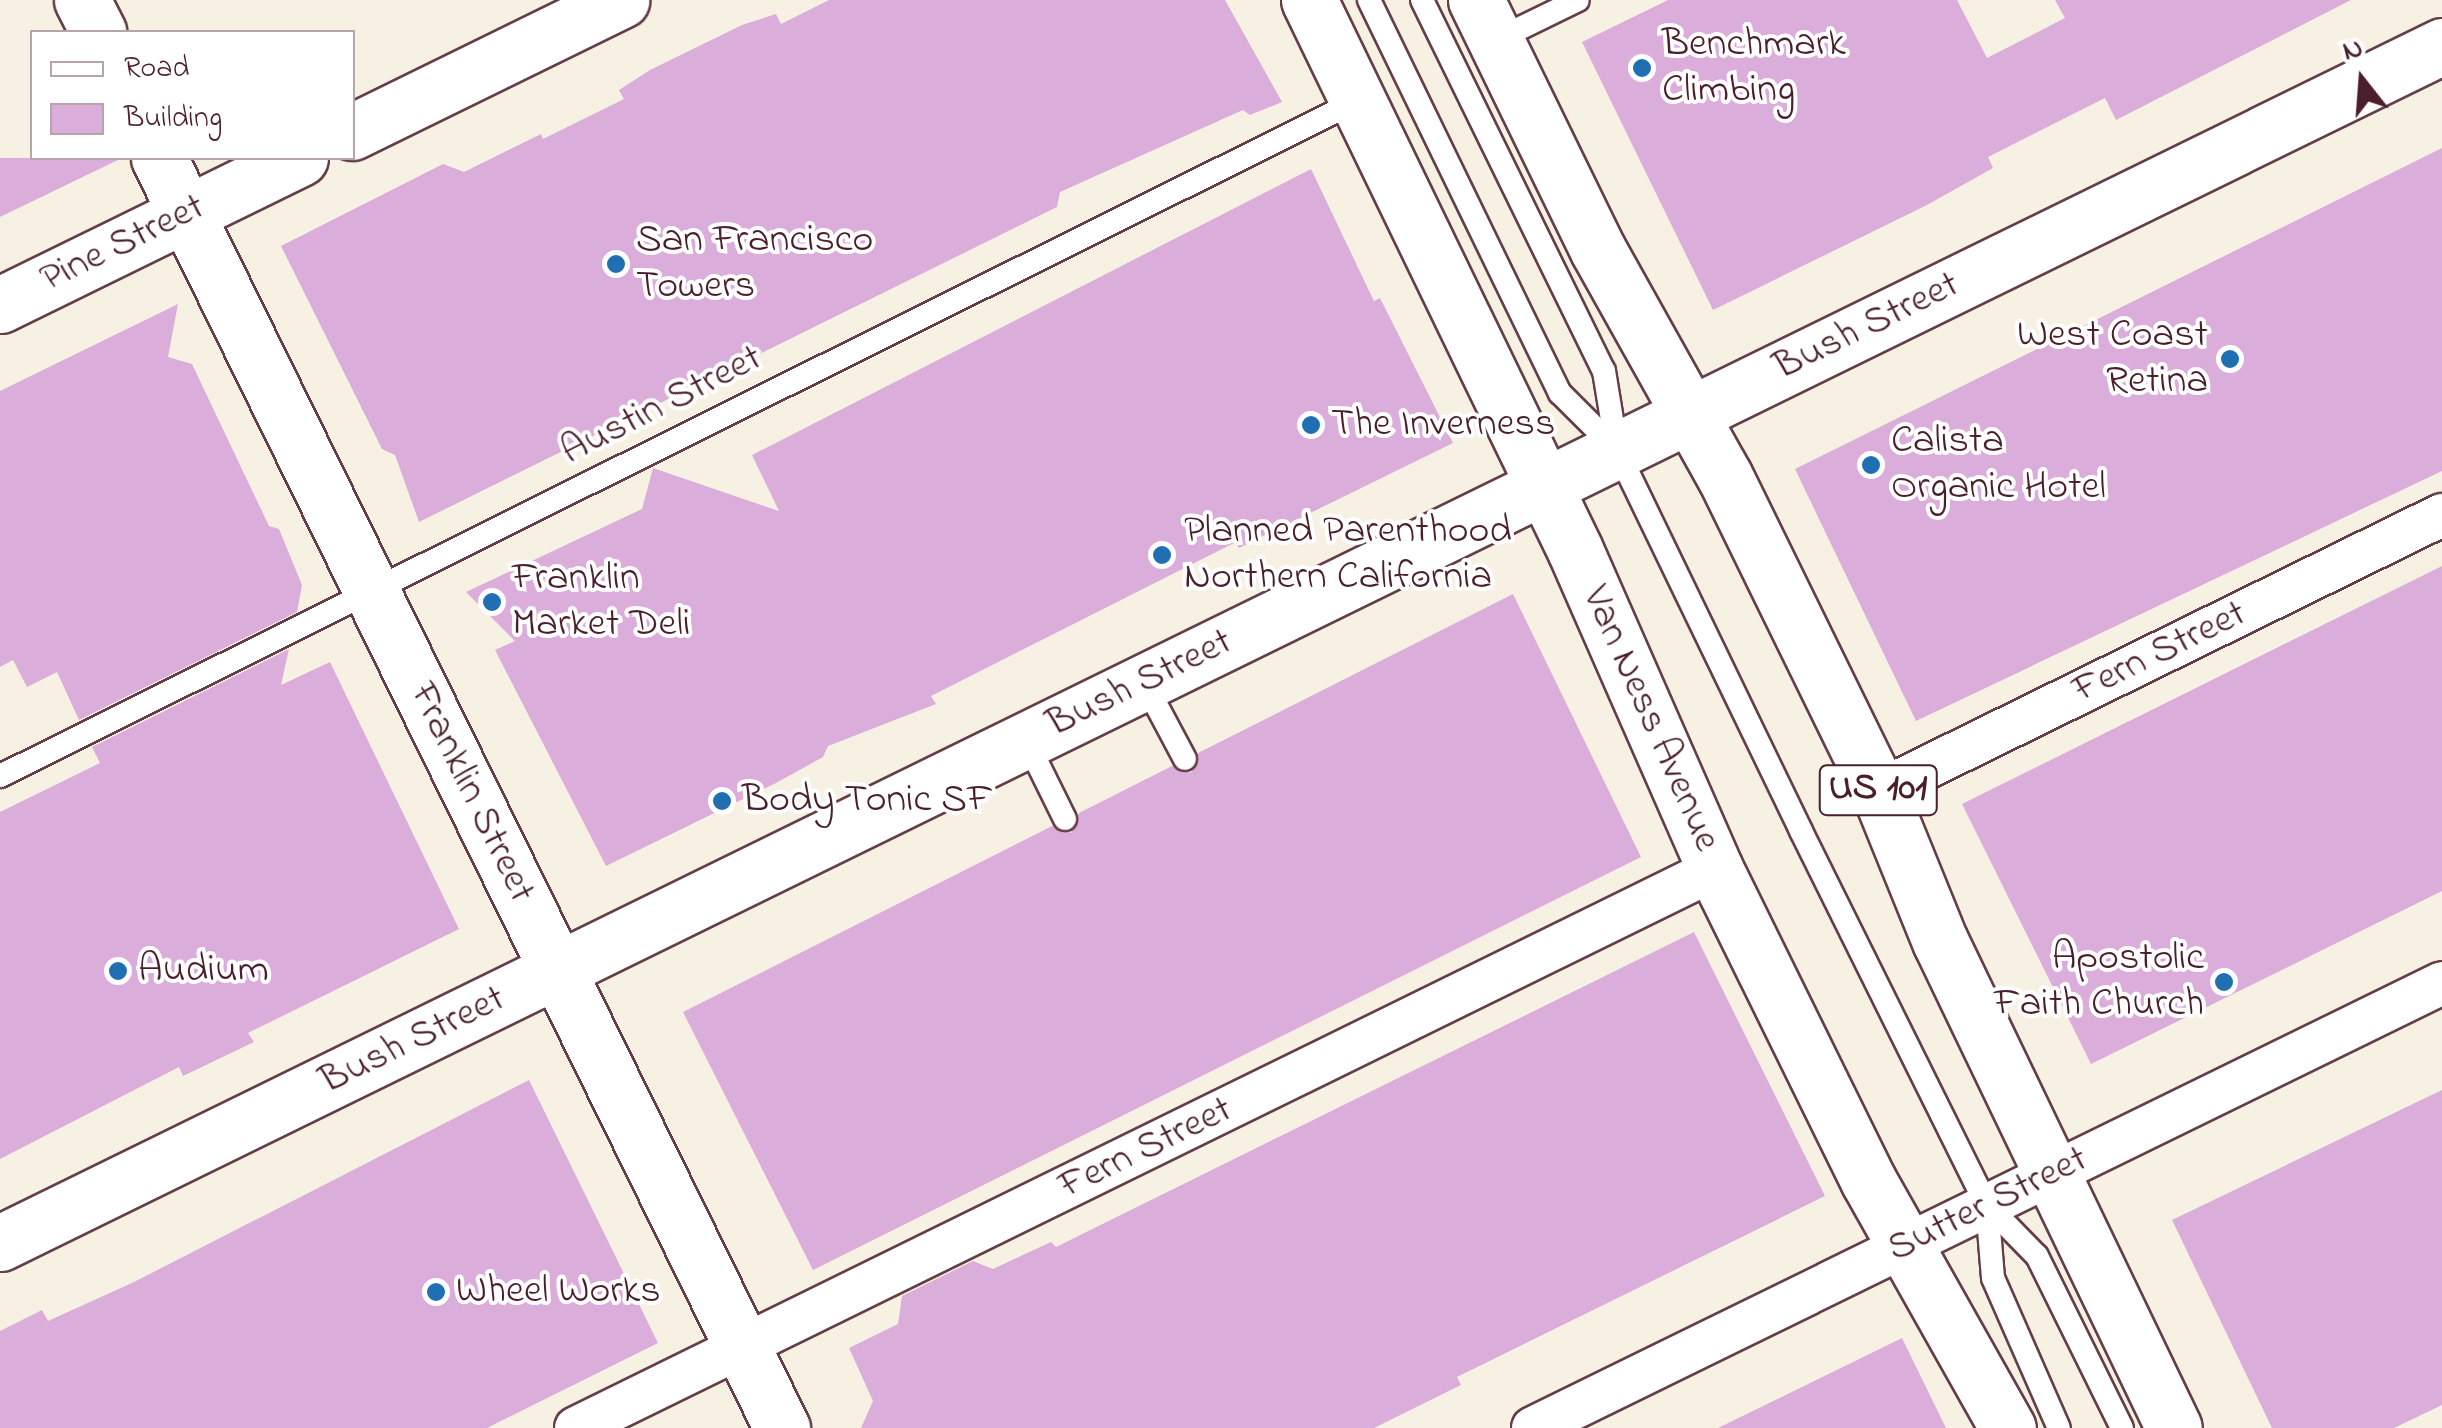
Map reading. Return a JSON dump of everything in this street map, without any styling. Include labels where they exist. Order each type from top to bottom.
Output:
[{"type":"main road","points":[[82,0],[97,30]]},
{"type":"main road","points":[[355,131],[621,0]]},
{"type":"main road","name":"Van Ness Avenue","points":[[1308,0],[1657,725],[1715,869],[1868,1180],[1908,1244],[2008,1428]]},
{"type":"main road","name":"US 101","points":[[1486,20],[1598,250],[1689,415],[1879,791],[1940,941],[2174,1428]]},
{"type":"main road","name":"Bush Street","points":[[0,1242],[2442,46]]},
{"type":"main road","name":"Franklin Street","points":[[160,160],[782,1428]]},
{"type":"main road","name":"Pine Street","points":[[0,305],[296,160]]},
{"type":"street","name":"Fern Street","points":[[1879,791],[2442,515]]},
{"type":"street","name":"Fern Street","points":[[576,1428],[1715,869]]},
{"type":"street","name":"Sutter Street","points":[[1533,1428],[2442,982]]},
{"type":"lane","points":[[1369,0],[1560,393],[1618,450]]},
{"type":"lane","points":[[1422,0],[1604,371],[1618,450],[1988,1205],[2037,1256],[2122,1428]]},
{"type":"lane","points":[[1486,20],[1578,0]]},
{"type":"lane","name":"Austin Street","points":[[0,776],[1358,101]]},
{"type":"lane","points":[[1144,682],[1185,760]]},
{"type":"lane","points":[[1026,740],[1065,819]]},
{"type":"lane","points":[[1988,1205],[1993,1278],[2059,1428]]},
{"type":"building","name":"San Francisco Towers","points":[[829,0],[1225,0],[1282,102],[1250,115],[1243,110],[1060,192],[1057,207],[419,522],[395,455],[382,449],[281,246],[443,164],[464,172],[541,134],[543,139],[624,99],[619,90],[650,70],[742,25],[776,14],[781,24]]},
{"type":"building","points":[[1668,0],[1957,0],[1987,58],[2065,18],[2055,0],[2351,0],[2116,120],[2105,98],[1988,157],[1993,168],[1927,205],[1713,310],[1582,42]]},
{"type":"building","points":[[2442,148],[2442,471],[1916,721],[1795,469]]},
{"type":"building","points":[[0,158],[118,160],[0,217]]},
{"type":"building","points":[[1311,169],[1374,301],[1380,298],[1453,443],[1239,548],[1236,542],[931,696],[936,704],[828,746],[823,757],[776,783],[606,866],[495,650],[515,641],[466,592],[642,509],[653,468],[779,511],[752,455]]},
{"type":"building","points":[[178,304],[168,357],[192,364],[269,526],[279,529],[302,585],[297,612],[79,720],[57,672],[27,687],[13,660],[0,667],[0,391]]},
{"type":"building","points":[[2442,566],[2442,891],[2091,1064],[1962,804]]},
{"type":"building","points":[[1513,594],[1641,857],[813,1270],[683,1012],[1052,826],[1071,833],[1079,813],[1172,766],[1191,773],[1198,753]]},
{"type":"building","points":[[289,649],[281,685],[330,662],[459,929],[248,1033],[254,1042],[183,1076],[179,1067],[0,1159],[0,812],[100,763],[92,747]]},
{"type":"building","points":[[1694,932],[1825,1196],[1457,1377],[1461,1385],[1374,1428],[861,1428],[873,1401],[849,1348],[898,1324],[902,1296],[973,1261],[993,1269],[1051,1242],[1056,1247]]},
{"type":"building","name":"Wheel Works","points":[[529,1080],[658,1343],[487,1428],[0,1428],[0,1331],[42,1310],[48,1321],[134,1282]]},
{"type":"building","points":[[2442,1090],[2442,1405],[2394,1428],[2272,1428],[2172,1220]]},
{"type":"building","points":[[1902,1338],[1946,1428],[1718,1428]]},
{"type":"place","name":"Benchmark Climbing","points":[[1642,68]]},
{"type":"place","name":"San Francisco Towers","points":[[616,264]]},
{"type":"place","name":"West Coast Retina","points":[[2230,359]]},
{"type":"place","name":"The Inverness","points":[[1311,425]]},
{"type":"place","name":"Calista Organic Hotel","points":[[1871,465]]},
{"type":"place","name":"Planned Parenthood Northern California","points":[[1162,555]]},
{"type":"place","name":"Franklin Market Deli","points":[[492,602]]},
{"type":"place","name":"Body Tonic SF","points":[[722,801]]},
{"type":"place","name":"Audium","points":[[118,971]]},
{"type":"place","name":"Apostolic Faith Church","points":[[2224,982]]},
{"type":"place","name":"Wheel Works","points":[[436,1292]]}]
